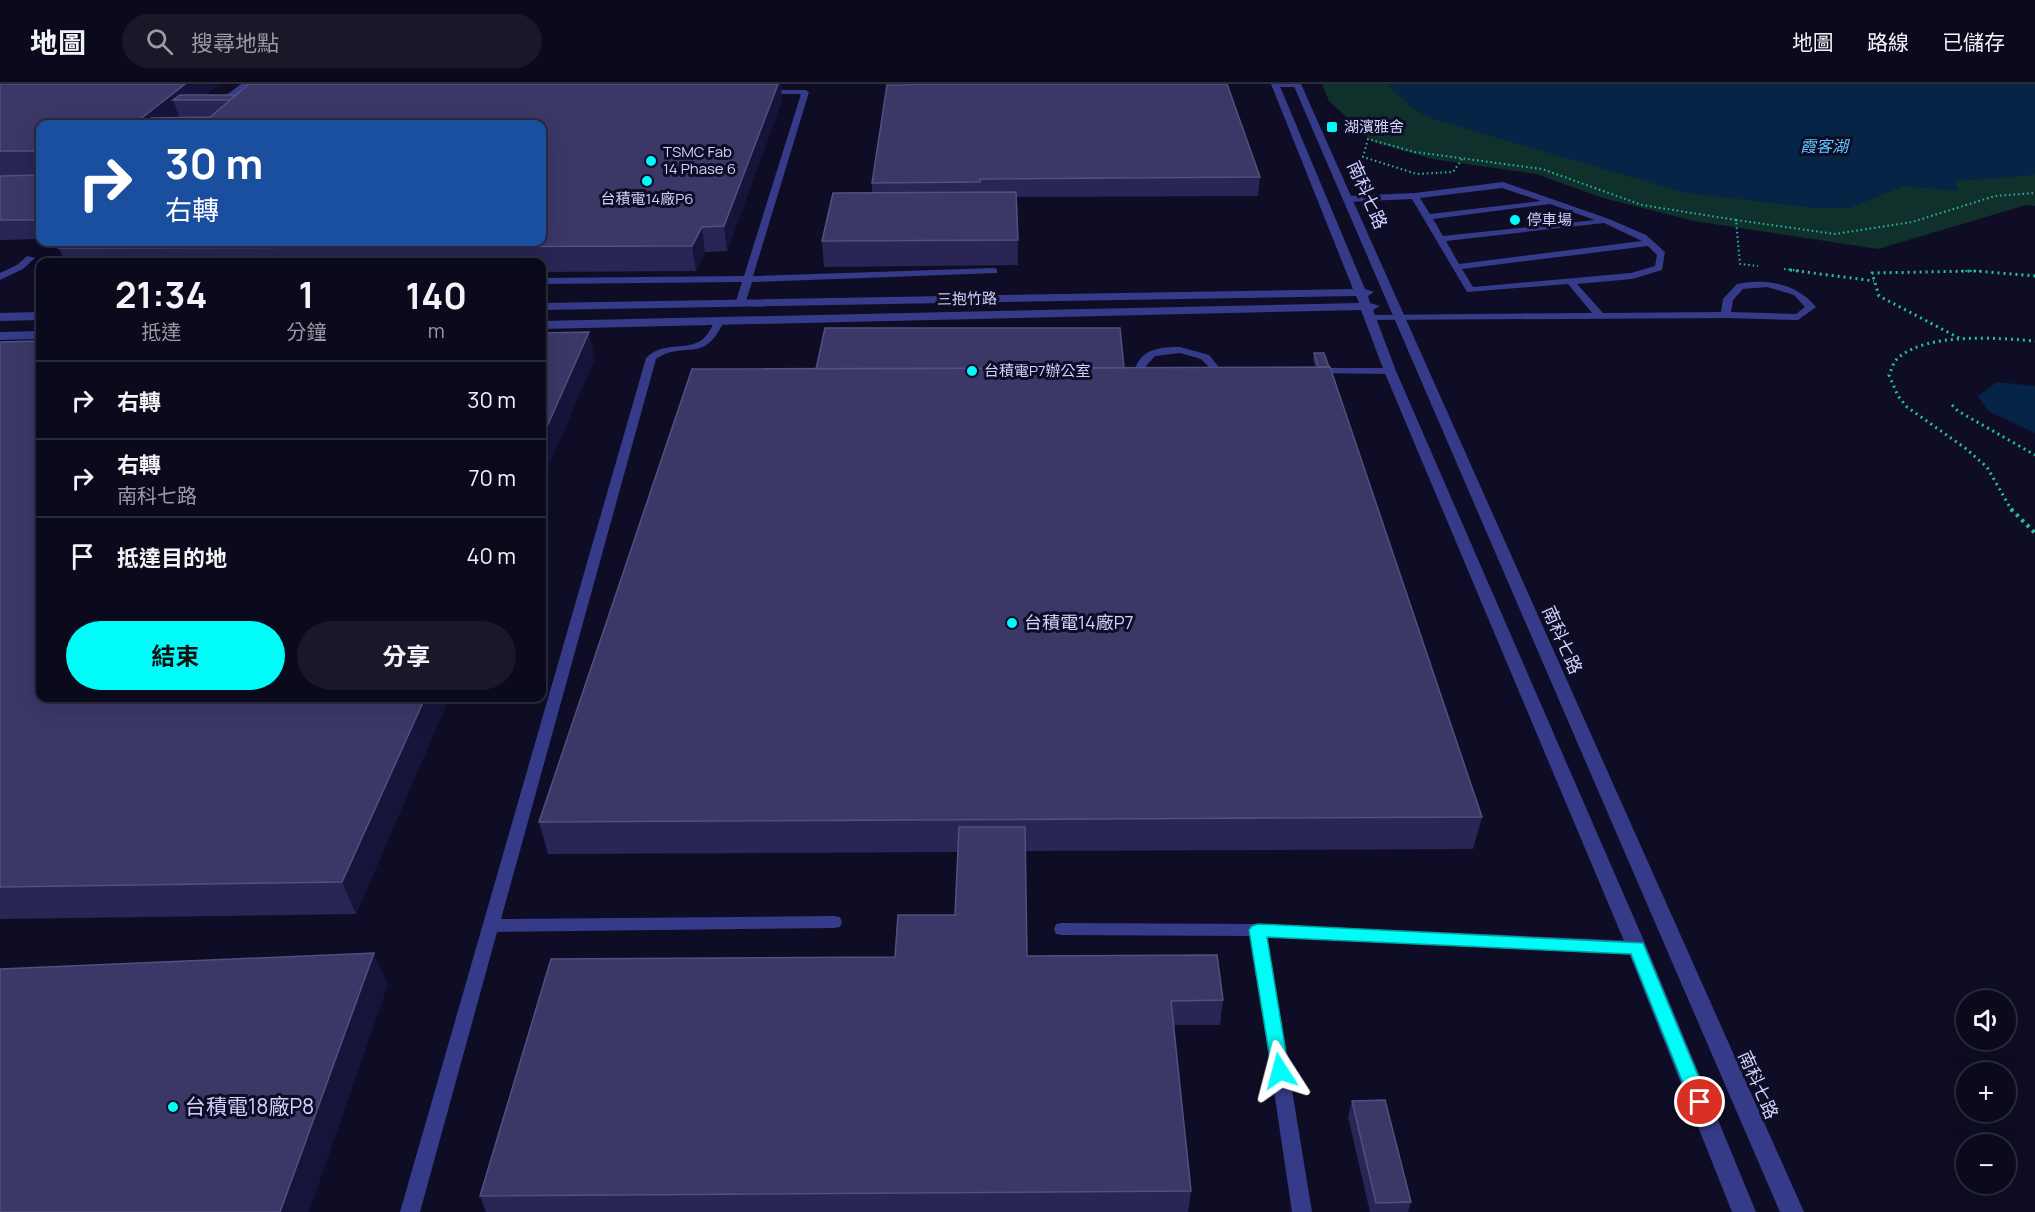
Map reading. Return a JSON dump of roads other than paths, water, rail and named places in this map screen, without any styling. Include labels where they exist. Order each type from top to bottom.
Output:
[{"type":"street","points":[[1276,85],[1366,305],[1390,371],[1636,948],[1744,1212]]},
{"type":"street","name":"南科七路","points":[[1297,85],[1792,1212]]},
{"type":"street","name":"三抱竹路","points":[[546,307],[740,304],[1393,305]]},
{"type":"street","name":"三抱竹路","points":[[546,325],[1366,305]]},
{"type":"street","points":[[0,317],[36,316]]},
{"type":"street","points":[[0,336],[36,335]]},
{"type":"lane","points":[[244,84],[227,99],[250,99]]},
{"type":"lane","points":[[1276,85],[1297,85]]},
{"type":"lane","points":[[740,304],[805,92],[759,92]]},
{"type":"lane","points":[[1347,199],[1415,196],[1503,185],[1606,221],[1643,237],[1662,254],[1659,268],[1632,276],[1470,290],[1415,196]]},
{"type":"lane","points":[[1427,217],[1550,202]]},
{"type":"lane","points":[[1441,239],[1606,221]]},
{"type":"lane","points":[[1457,267],[1649,243]]},
{"type":"lane","points":[[0,277],[20,267],[30,258]]},
{"type":"lane","points":[[546,281],[748,279],[994,271]]},
{"type":"lane","points":[[1571,282],[1600,316]]},
{"type":"lane","points":[[1393,305],[1600,316],[1798,317],[1810,307],[1797,293],[1768,284],[1740,286],[1728,299],[1726,315]]},
{"type":"lane","points":[[410,1212],[651,358],[659,352],[708,343],[719,321]]},
{"type":"lane","points":[[1213,371],[1213,366],[1205,357],[1180,350],[1153,354],[1142,361],[1141,366],[1142,371],[1152,379],[1170,384],[1198,382],[1206,379],[1213,371],[1225,371]]},
{"type":"lane","points":[[1307,371],[1390,371]]},
{"type":"lane","points":[[490,926],[834,922]]},
{"type":"lane","points":[[1062,929],[1258,930],[1636,948]]},
{"type":"lane","points":[[1258,930],[1302,1212]]},
{"type":"water","name":"霞客湖","points":[[1387,84],[2035,84],[2035,175],[1956,181],[1958,191],[1904,186],[1849,208],[1816,208],[1686,193],[1430,118],[1411,107]]},
{"type":"water","points":[[1997,382],[2035,386],[2035,433],[1988,411],[1978,396]]},
{"type":"place","name":"湖濱雅舍","points":[[1332,127]]},
{"type":"place","name":"TSMC Fab 14 Phase 6","points":[[651,161]]},
{"type":"place","name":"台積電14廠P6","points":[[647,181]]},
{"type":"place","name":"停車場","points":[[1515,220]]},
{"type":"place","name":"台積電P7辦公室","points":[[972,371]]},
{"type":"place","name":"台積電14廠P7","points":[[1012,623]]},
{"type":"place","name":"台積電18廠P8","points":[[173,1107]]}]
